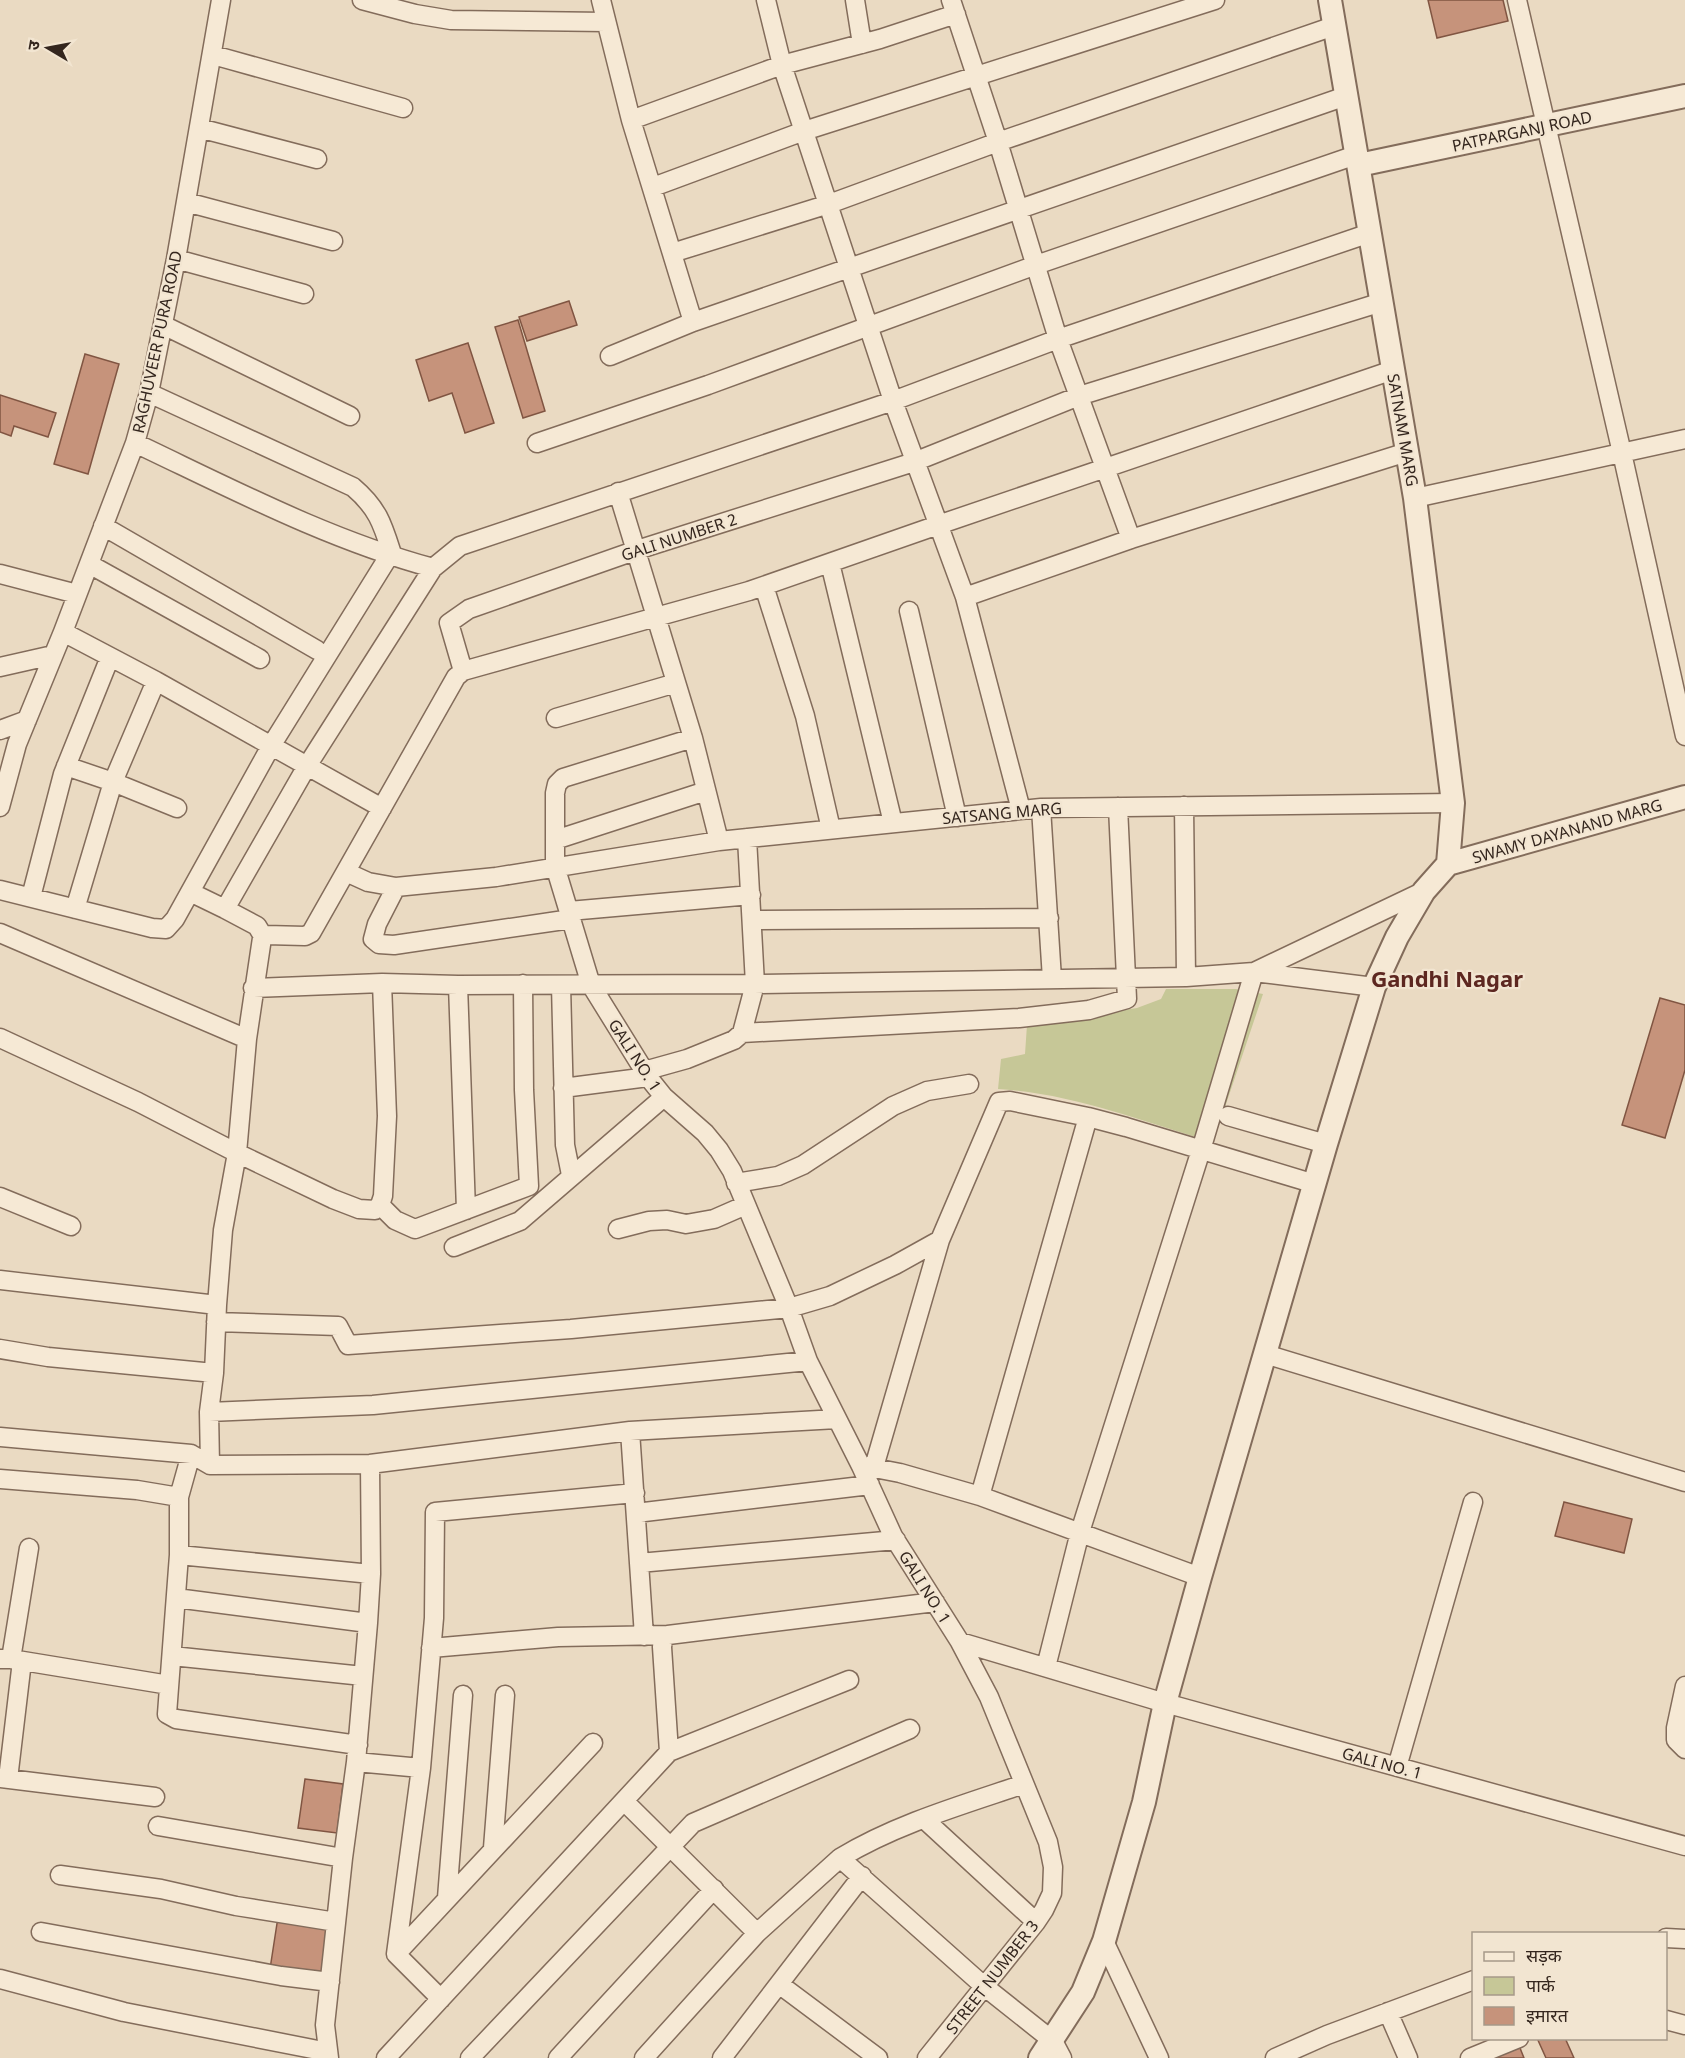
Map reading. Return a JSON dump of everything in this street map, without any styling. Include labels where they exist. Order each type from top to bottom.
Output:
[{"type":"street","name":"RAGHUVEER PURA ROAD","points":[[0,807],[27,720],[135,443],[149,393],[200,128],[221,0]]},
{"type":"street","points":[[362,0],[415,14],[451,20],[606,22]]},
{"type":"street","points":[[601,0],[632,120],[693,322]]},
{"type":"street","points":[[766,0],[782,65],[893,401],[965,597],[1021,810]]},
{"type":"street","points":[[855,0],[862,44]]},
{"type":"street","points":[[653,187],[804,131],[1213,0]]},
{"type":"street","name":"SATNAM MARG","points":[[1330,0],[1415,498],[1453,802],[1448,864]]},
{"type":"street","points":[[1517,0],[1685,736]]},
{"type":"street","points":[[632,120],[782,65],[862,44],[954,7],[1058,339],[1131,539]]},
{"type":"street","points":[[672,253],[829,204],[998,142],[1334,26]]},
{"type":"street","points":[[213,55],[403,108]]},
{"type":"street","points":[[610,356],[693,322],[1346,96]]},
{"type":"street","name":"PATPARGANJ ROAD","points":[[1358,160],[1545,126],[1685,96]]},
{"type":"street","points":[[200,128],[317,159]]},
{"type":"street","points":[[537,444],[708,386],[1036,265],[1358,160]]},
{"type":"street","points":[[186,202],[333,241]]},
{"type":"street","points":[[225,909],[307,766],[434,568],[449,554],[475,540],[893,401],[1058,339],[1370,233]]},
{"type":"street","points":[[176,259],[304,294]]},
{"type":"street","name":"GALI NUMBER 2","points":[[463,671],[449,623],[469,609],[637,550],[914,462],[1079,396],[1382,302]]},
{"type":"street","points":[[163,325],[350,416]]},
{"type":"street","points":[[263,936],[309,936],[456,677],[463,671],[764,586],[1393,370]]},
{"type":"street","points":[[0,890],[152,928],[166,929],[175,919],[271,746],[391,556],[380,519],[369,500],[353,487],[149,393]]},
{"type":"street","points":[[1415,498],[1685,439]]},
{"type":"street","points":[[135,443],[282,512],[391,556],[434,568]]},
{"type":"street","points":[[965,597],[1131,539],[1407,452]]},
{"type":"street","points":[[618,492],[693,738],[719,841]]},
{"type":"street","points":[[103,526],[317,650]]},
{"type":"street","points":[[830,563],[893,823]]},
{"type":"street","points":[[88,564],[260,659]]},
{"type":"street","points":[[0,574],[77,594]]},
{"type":"street","points":[[764,586],[805,716],[831,829]]},
{"type":"street","points":[[909,611],[957,817]]},
{"type":"street","points":[[63,632],[156,681],[382,808]]},
{"type":"street","points":[[0,667],[53,655]]},
{"type":"street","points":[[31,897],[66,766],[110,657]]},
{"type":"street","points":[[75,909],[113,782],[156,681]]},
{"type":"street","points":[[556,718],[675,683]]},
{"type":"street","points":[[0,730],[27,720]]},
{"type":"street","name":"GALI NO. 1","points":[[693,738],[563,778],[557,784],[555,793],[555,866],[591,985],[646,1074],[664,1097],[705,1133],[719,1150],[746,1205],[789,1308],[808,1361],[837,1419],[868,1467],[870,1485],[896,1540],[960,1642],[1046,1667],[1162,1718],[1397,1767],[1685,1846]]},
{"type":"street","points":[[66,766],[177,808]]},
{"type":"street","points":[[555,840],[706,791]]},
{"type":"street","name":"SWAMY DAYANAND MARG","points":[[1448,864],[1685,797]]},
{"type":"street","name":"SATSANG MARG","points":[[346,872],[368,882],[396,887],[495,877],[719,841],[1041,808],[1453,802]]},
{"type":"street","points":[[1184,806],[1186,977]]},
{"type":"street","points":[[742,1033],[1020,1018],[1089,1010],[1127,999],[1128,978],[1118,807]]},
{"type":"street","points":[[1041,808],[1052,979]]},
{"type":"street","points":[[563,1088],[646,1074],[720,1046],[734,1040],[742,1033],[756,984],[747,838]]},
{"type":"street","points":[[840,1858],[985,1987],[1052,2052],[1083,1992],[1104,1941],[1144,1803],[1162,1718],[1200,1578],[1374,987],[1397,937],[1424,891],[1448,864]]},
{"type":"street","points":[[396,887],[377,924],[373,939],[379,944],[394,945],[570,915],[751,895]]},
{"type":"street","points":[[1046,1667],[1080,1532],[1201,1150],[1254,972],[1424,891]]},
{"type":"street","points":[[190,892],[257,926],[263,936],[247,1039],[237,1153],[224,1230],[209,1412],[210,1465]]},
{"type":"street","points":[[752,920],[1049,918]]},
{"type":"street","points":[[0,933],[247,1039]]},
{"type":"street","points":[[254,988],[382,983],[756,984],[1186,977],[1254,972],[1374,987]]},
{"type":"street","points":[[0,1038],[138,1102],[333,1199],[359,1209],[375,1210],[380,1205],[383,1196],[387,1116],[382,983]]},
{"type":"street","points":[[380,1205],[394,1220],[415,1229],[529,1186],[524,1090],[523,984]]},
{"type":"street","points":[[458,985],[466,1210]]},
{"type":"street","points":[[561,985],[565,1145],[571,1175]]},
{"type":"street","points":[[736,1183],[778,1176],[804,1165],[893,1106],[927,1091],[969,1084]]},
{"type":"street","points":[[454,1247],[520,1221],[664,1097]]},
{"type":"street","points":[[1200,1578],[980,1496],[868,1467],[940,1240],[999,1102],[1010,1101],[1088,1117],[1315,1185]]},
{"type":"street","points":[[1228,1116],[1326,1144]]},
{"type":"street","points":[[980,1496],[1088,1117]]},
{"type":"street","points":[[0,1197],[71,1226]]},
{"type":"street","points":[[618,1229],[658,1220],[686,1224],[714,1219],[746,1205]]},
{"type":"street","points":[[0,1280],[216,1313],[338,1326],[348,1345],[571,1329],[789,1308],[830,1296],[895,1265],[940,1240]]},
{"type":"street","points":[[0,1349],[48,1357],[214,1373]]},
{"type":"street","points":[[1265,1354],[1685,1482]]},
{"type":"street","points":[[209,1412],[373,1405],[808,1361]]},
{"type":"street","points":[[0,1437],[191,1454],[210,1465],[370,1464],[630,1431],[837,1419]]},
{"type":"street","points":[[630,1431],[644,1636]]},
{"type":"street","points":[[191,1454],[179,1497],[179,1555],[167,1714],[171,1718],[421,1768]]},
{"type":"street","points":[[0,1979],[124,2012],[328,2055],[325,2025],[357,1754],[368,1623],[371,1574],[370,1464]]},
{"type":"street","points":[[0,1479],[137,1490],[179,1497]]},
{"type":"street","points":[[636,1513],[870,1485]]},
{"type":"street","points":[[396,1954],[421,1768],[434,1618],[435,1512],[635,1493]]},
{"type":"street","points":[[1397,1767],[1473,1502]]},
{"type":"street","points":[[639,1563],[896,1540]]},
{"type":"street","points":[[29,1548],[11,1660],[4,1778],[155,1797]]},
{"type":"street","points":[[179,1555],[371,1574]]},
{"type":"street","points":[[176,1598],[368,1623]]},
{"type":"street","points":[[431,1648],[558,1637],[668,1635],[934,1602]]},
{"type":"street","points":[[668,1635],[663,1640],[662,1647],[669,1752]]},
{"type":"street","points":[[644,2058],[757,1933],[840,1858],[865,1842],[1024,1784],[989,1697],[960,1642]]},
{"type":"street","points":[[172,1656],[363,1676]]},
{"type":"street","points":[[11,1660],[169,1685]]},
{"type":"street","points":[[386,2058],[669,1752],[849,1680]]},
{"type":"street","points":[[1685,1686],[1676,1728],[1676,1740],[1685,1749]]},
{"type":"street","points":[[447,1898],[463,1695]]},
{"type":"street","points":[[493,1848],[505,1695]]},
{"type":"street","points":[[470,2058],[693,1823],[910,1729]]},
{"type":"street","points":[[396,1954],[593,1743]]},
{"type":"street","name":"STREET NUMBER 3","points":[[927,2058],[1036,1922],[1052,1893],[1053,1867],[1047,1842],[1024,1784]]},
{"type":"street","points":[[624,1801],[757,1933]]},
{"type":"street","points":[[924,1819],[1036,1922]]},
{"type":"street","points":[[158,1826],[343,1858]]},
{"type":"street","points":[[60,1875],[161,1889],[236,1906],[336,1922]]},
{"type":"street","points":[[722,2058],[862,1876]]},
{"type":"street","points":[[558,2058],[714,1889]]},
{"type":"street","points":[[41,1932],[281,1976],[330,1982]]},
{"type":"street","points":[[1667,1938],[1685,1939]]},
{"type":"street","points":[[1104,1941],[1159,2058]]},
{"type":"street","points":[[396,1954],[441,1999]]},
{"type":"street","points":[[1275,2058],[1327,2035],[1472,1980]]},
{"type":"street","points":[[779,1984],[878,2058]]},
{"type":"street","points":[[1388,2012],[1408,2058]]},
{"type":"street","points":[[1667,2020],[1685,2025]]},
{"type":"street","points":[[1470,2058],[1514,2040]]},
{"type":"green space","points":[[1166,989],[1236,989],[1263,994],[1216,1134],[1208,1141],[1078,1102],[998,1089],[1001,1059],[1025,1054],[1027,1025],[1137,1008],[1161,999]]},
{"type":"building","points":[[1428,0],[1503,0],[1508,21],[1437,38]]},
{"type":"building","points":[[569,301],[577,325],[527,341],[519,317]]},
{"type":"building","points":[[518,320],[545,411],[523,418],[495,327]]},
{"type":"building","points":[[468,343],[494,423],[465,433],[452,393],[429,401],[416,360]]},
{"type":"building","points":[[85,354],[119,364],[88,474],[54,464]]},
{"type":"building","points":[[0,395],[56,413],[48,437],[14,426],[11,436],[0,432]]},
{"type":"building","points":[[1660,998],[1685,1005],[1685,1070],[1665,1138],[1622,1125]]},
{"type":"building","points":[[1564,1502],[1632,1519],[1624,1553],[1555,1536]]},
{"type":"building","points":[[305,1779],[343,1784],[337,1833],[298,1828]]},
{"type":"building","points":[[278,1917],[329,1925],[321,1977],[270,1969]]},
{"type":"building","points":[[1538,2040],[1566,2040],[1574,2058],[1546,2058]]},
{"type":"building","points":[[1518,2043],[1524,2058],[1489,2058]]},
{"type":"district","name":"Gandhi Nagar","points":[[1447,979]]}]
